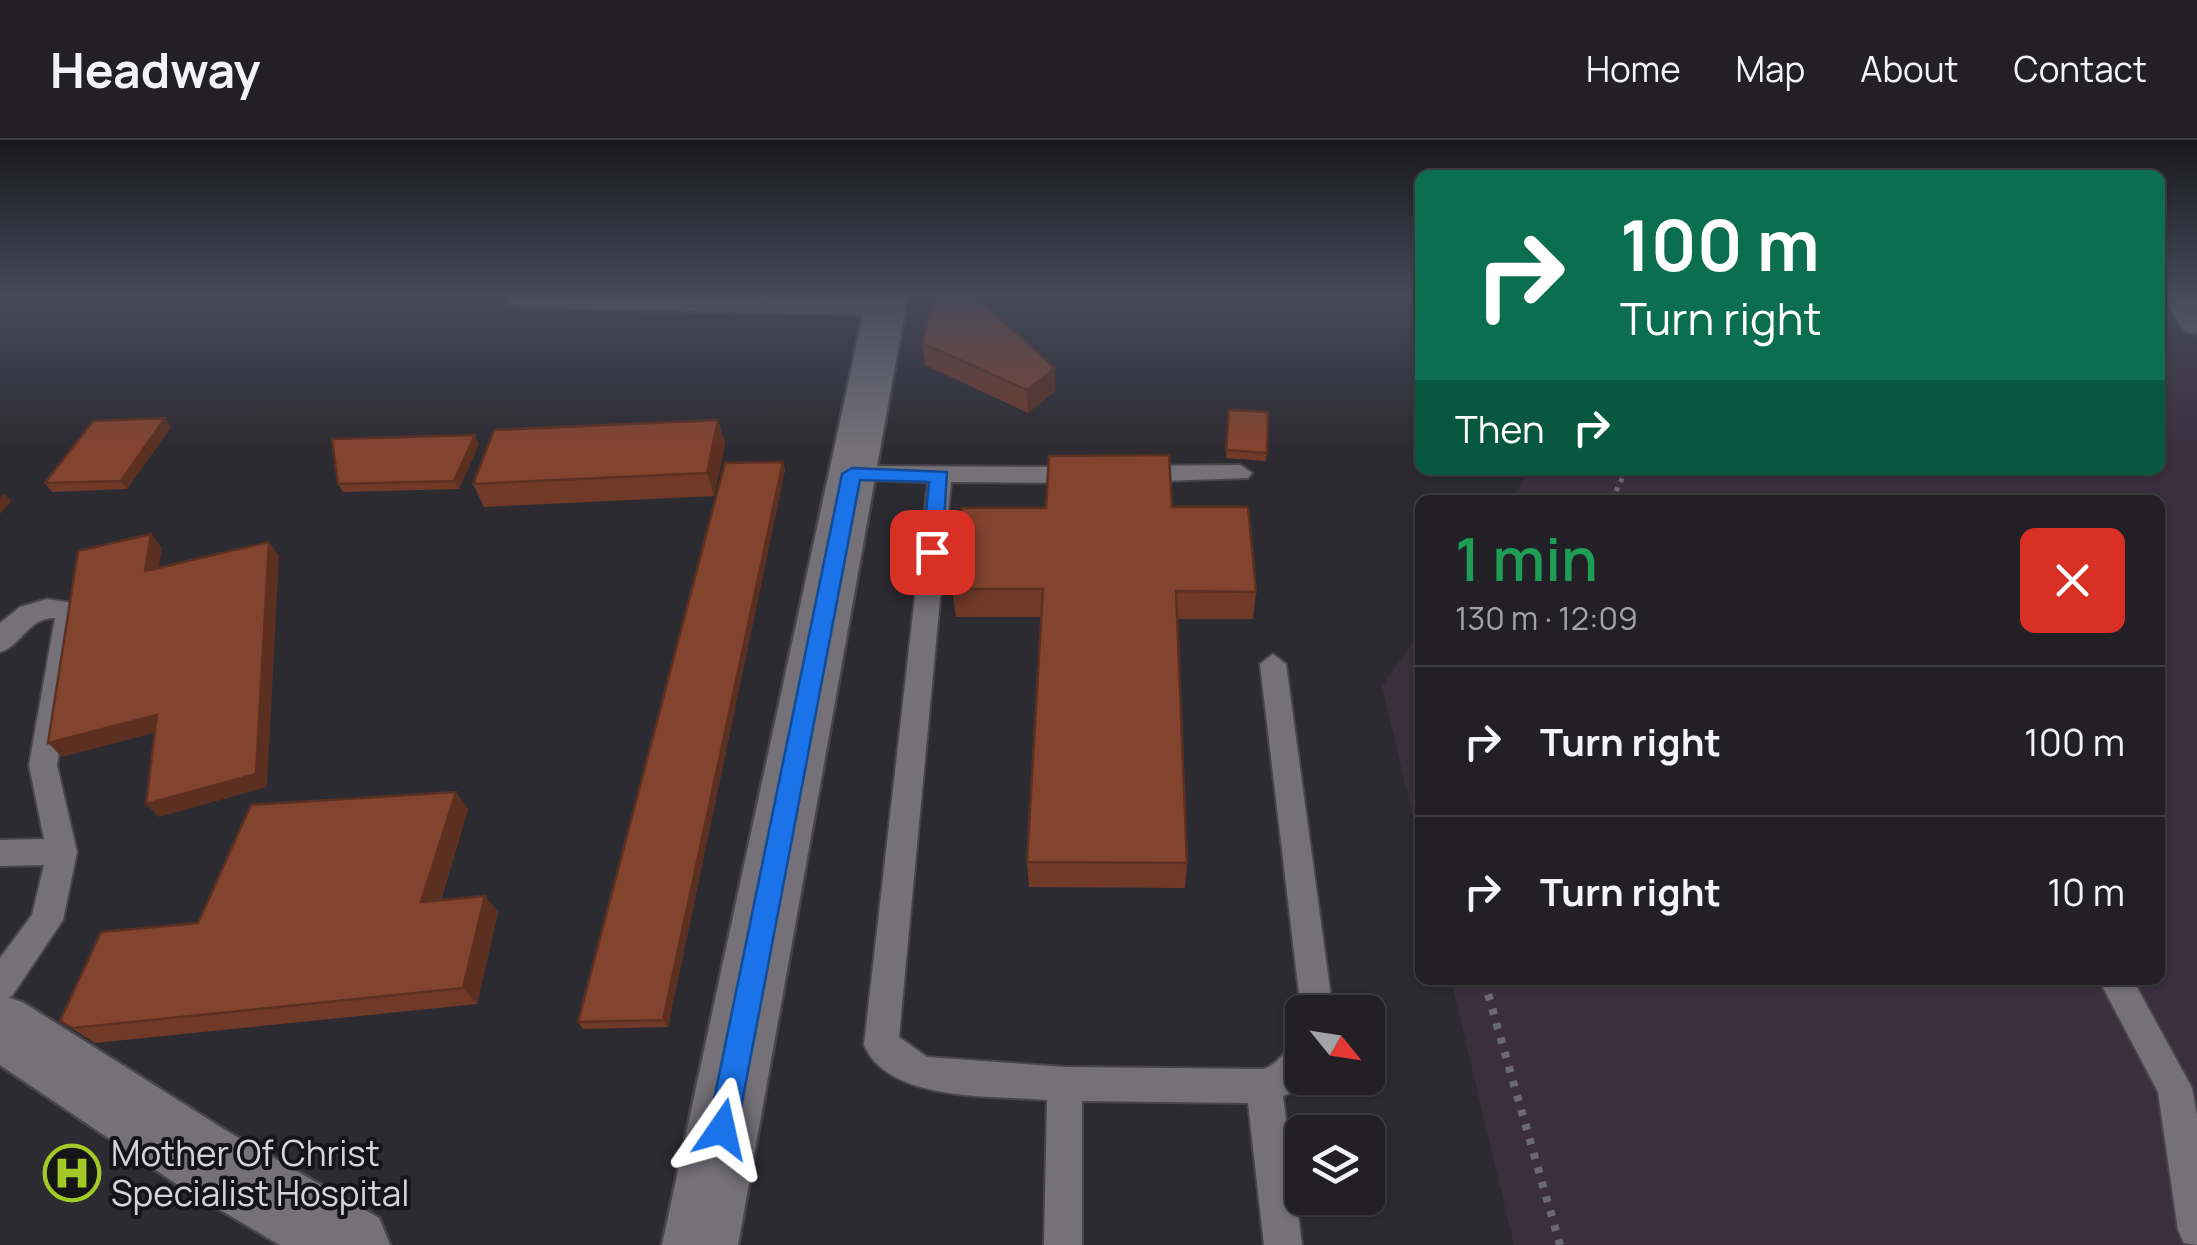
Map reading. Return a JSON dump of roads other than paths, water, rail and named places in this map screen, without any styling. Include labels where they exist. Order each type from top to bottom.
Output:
[{"type":"street","points":[[700,1245],[879,347]]},
{"type":"street","points":[[0,1026],[204,1159],[352,1245]]},
{"type":"lane","points":[[852,474],[1240,474]]},
{"type":"lane","points":[[940,476],[882,1045],[922,1073],[1064,1084],[1264,1086],[1285,1078]]},
{"type":"lane","points":[[0,642],[16,619],[49,606],[69,611],[44,765],[62,852],[46,920],[0,984]]},
{"type":"lane","points":[[1273,664],[1314,995]]},
{"type":"lane","points":[[0,853],[62,852]]},
{"type":"lane","points":[[2118,985],[2174,1088],[2197,1230]]},
{"type":"lane","points":[[1063,1245],[1064,1084]]},
{"type":"lane","points":[[1264,1086],[1283,1245]]},
{"type":"place","name":"Mother Of Christ Specialist Hospital","points":[[72,1173]]}]
